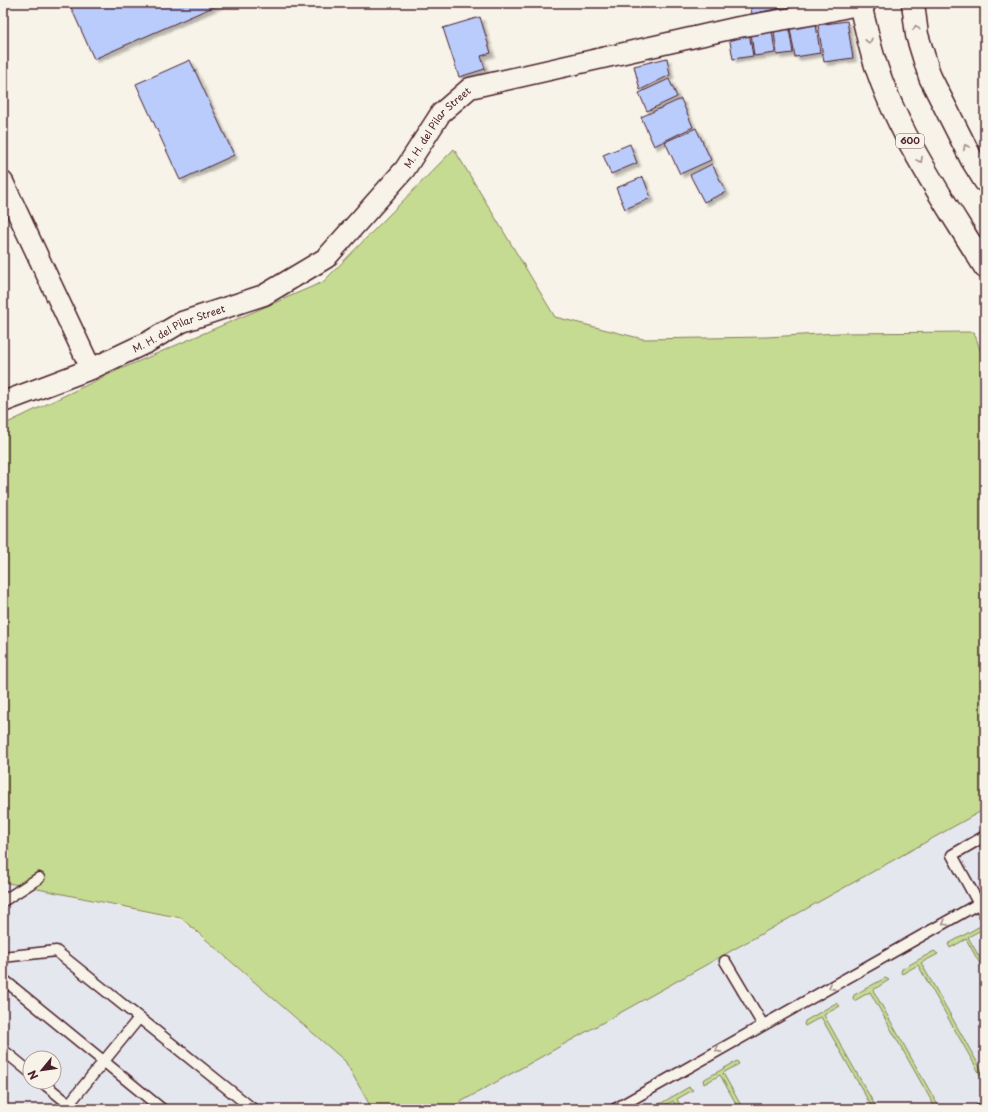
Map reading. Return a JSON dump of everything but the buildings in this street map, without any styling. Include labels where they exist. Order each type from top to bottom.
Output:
[{"type":"main road","name":"600","points":[[862,3],[870,48],[887,96],[926,171],[985,268]]},
{"type":"main road","points":[[913,3],[917,35],[930,77],[972,160],[985,181]]},
{"type":"street","name":"M. H. del Pilar Street","points":[[3,402],[91,369],[148,342],[182,322],[264,295],[326,258],[405,169],[441,113],[470,88],[739,28],[816,14],[862,3]]},
{"type":"street","points":[[3,182],[91,369]]},
{"type":"lane","points":[[985,836],[952,855],[983,903],[985,915]]},
{"type":"lane","points":[[3,901],[39,878]]},
{"type":"lane","points":[[615,1109],[983,903]]},
{"type":"lane","points":[[3,957],[56,951],[253,1109]]},
{"type":"lane","points":[[725,961],[763,1025]]},
{"type":"lane","points":[[3,980],[162,1109]]},
{"type":"lane","points":[[52,1090],[72,1106],[139,1018]]},
{"type":"lane","points":[[3,1050],[22,1065]]},
{"type":"lane","points":[[981,1109],[985,1107]]},
{"type":"shaded area","points":[[985,809],[985,1109],[448,1109],[927,840]]},
{"type":"shaded area","points":[[3,882],[181,920],[345,1061],[372,1109],[3,1109]]},
{"type":"green space","points":[[454,149],[555,317],[643,339],[766,337],[838,333],[974,332],[985,364],[985,809],[448,1109],[372,1109],[345,1061],[181,918],[3,882],[3,425],[116,371],[323,282]]},
{"type":"green space","points":[[982,925],[985,928],[968,937],[985,967],[985,973],[966,939],[950,948],[948,944]]},
{"type":"green space","points":[[934,951],[938,954],[921,963],[985,1076],[985,1083],[918,965],[902,974],[901,972],[902,969]]},
{"type":"green space","points":[[885,978],[889,980],[873,990],[940,1109],[936,1109],[870,992],[854,1001],[854,995]]},
{"type":"green space","points":[[836,1003],[840,1006],[824,1015],[877,1109],[873,1109],[821,1017],[805,1026],[804,1024],[805,1021]]},
{"type":"green space","points":[[737,1061],[739,1064],[723,1073],[743,1109],[739,1109],[720,1075],[704,1084],[703,1080]]},
{"type":"green space","points":[[689,1087],[693,1090],[677,1099],[682,1109],[678,1109],[673,1101],[657,1109],[658,1105]]}]
